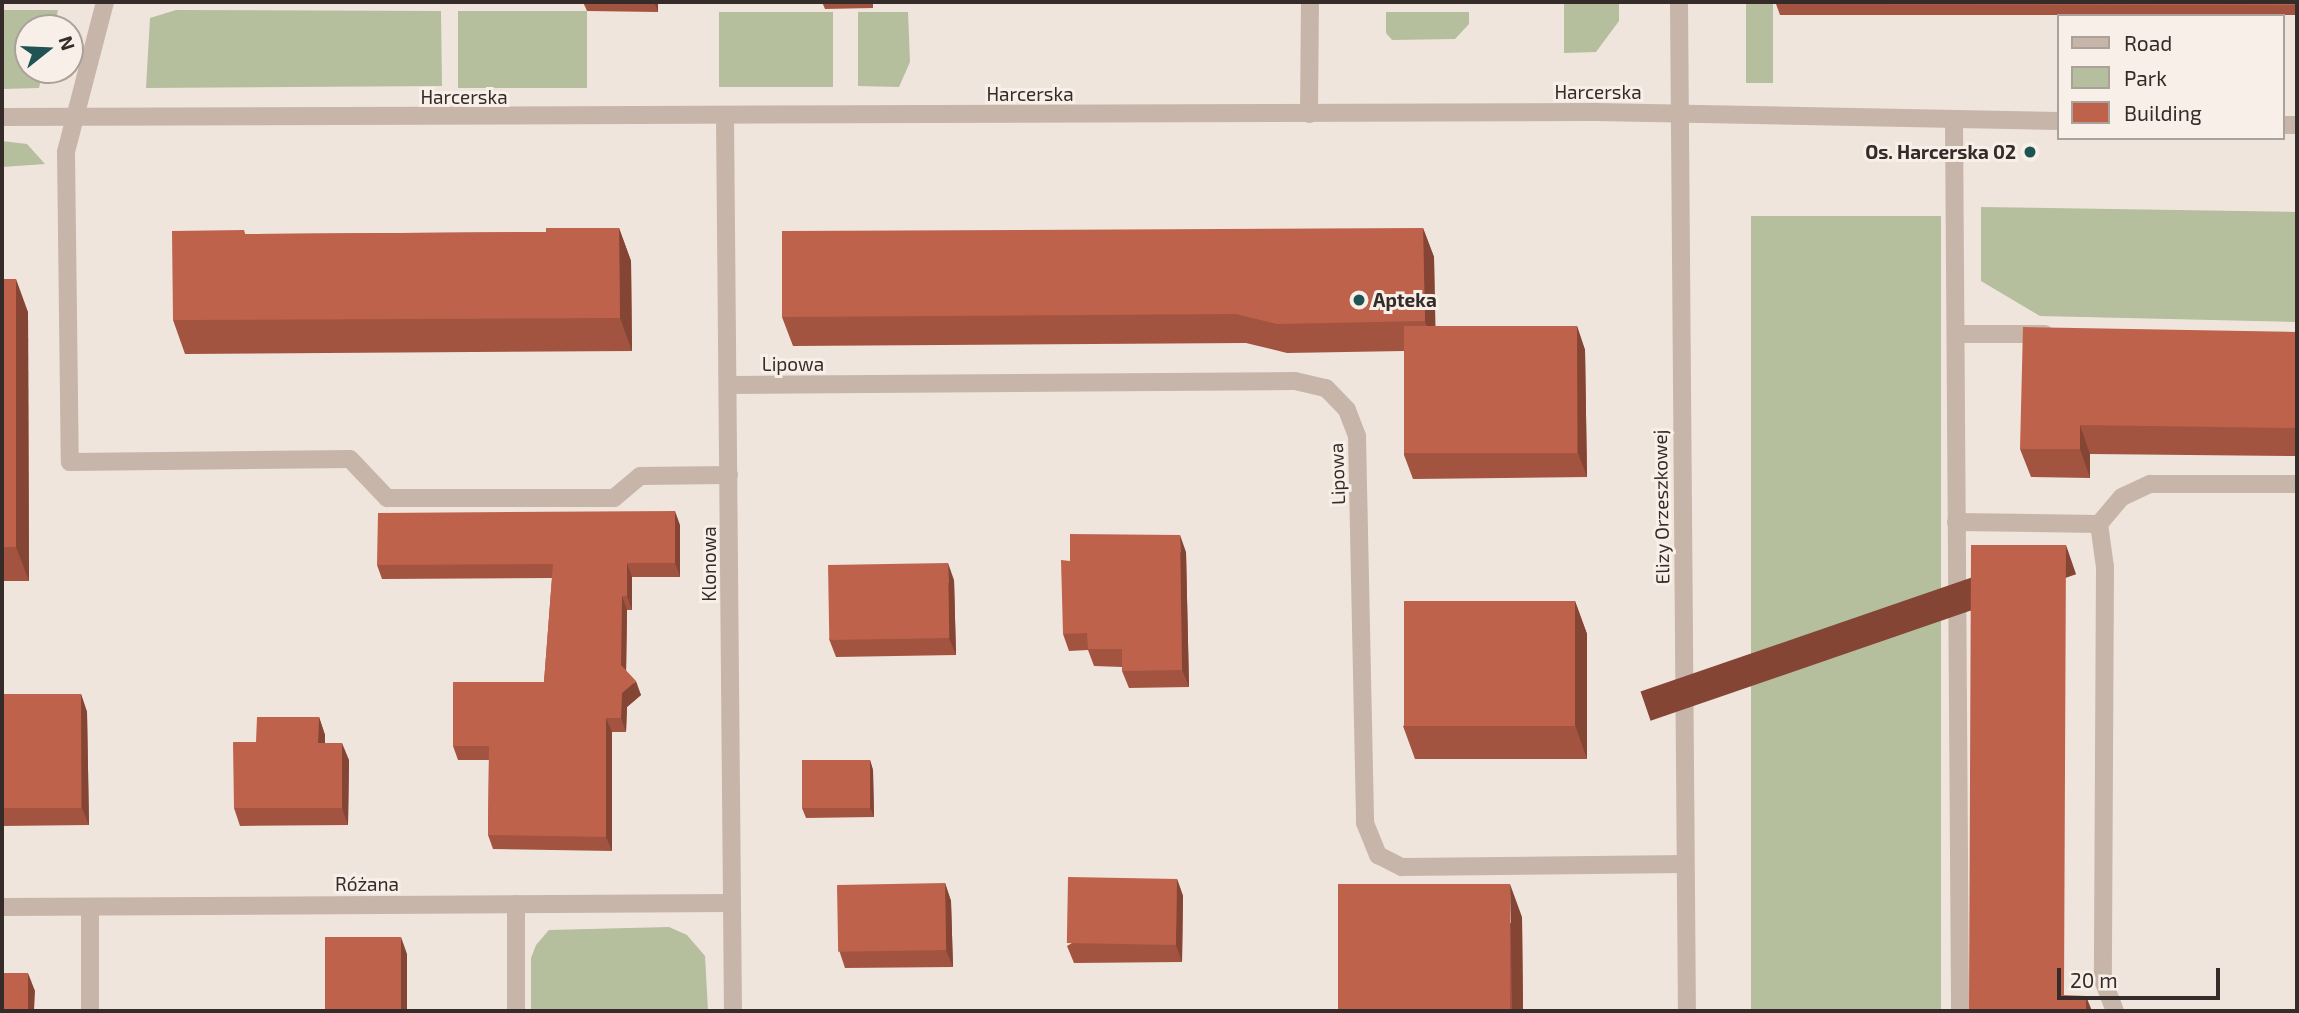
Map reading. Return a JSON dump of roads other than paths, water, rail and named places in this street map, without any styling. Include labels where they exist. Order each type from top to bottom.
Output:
[{"type":"street","points":[[105,2],[66,152],[70,462],[350,459],[387,498],[614,498],[640,476],[729,475]]},
{"type":"street","points":[[1309,114],[1310,2]]},
{"type":"street","name":"Elizy Orzeszkowej","points":[[1679,2],[1687,1011]]},
{"type":"street","name":"Harcerska","points":[[2,117],[1681,114],[2058,121]]},
{"type":"street","name":"Klonowa","points":[[725,117],[733,1011]]},
{"type":"street","points":[[1954,120],[1960,1011]]},
{"type":"street","points":[[1956,334],[2065,335]]},
{"type":"street","name":"Lipowa","points":[[728,385],[1296,381],[1326,388],[1347,410],[1357,436],[1365,823],[1370,842],[1378,855],[1402,867],[1685,864]]},
{"type":"street","points":[[2115,1011],[2104,980],[2105,568],[2099,524],[2122,497],[2150,484],[2297,485]]},
{"type":"street","points":[[1956,522],[2099,524]]},
{"type":"street","name":"Różana","points":[[2,907],[732,903]]},
{"type":"street","points":[[516,904],[516,1011]]},
{"type":"street","points":[[90,907],[90,1011]]},
{"type":"place","name":"Os. Harcerska 02","points":[[2030,152]]},
{"type":"place","name":"Apteka","points":[[1359,300]]}]
